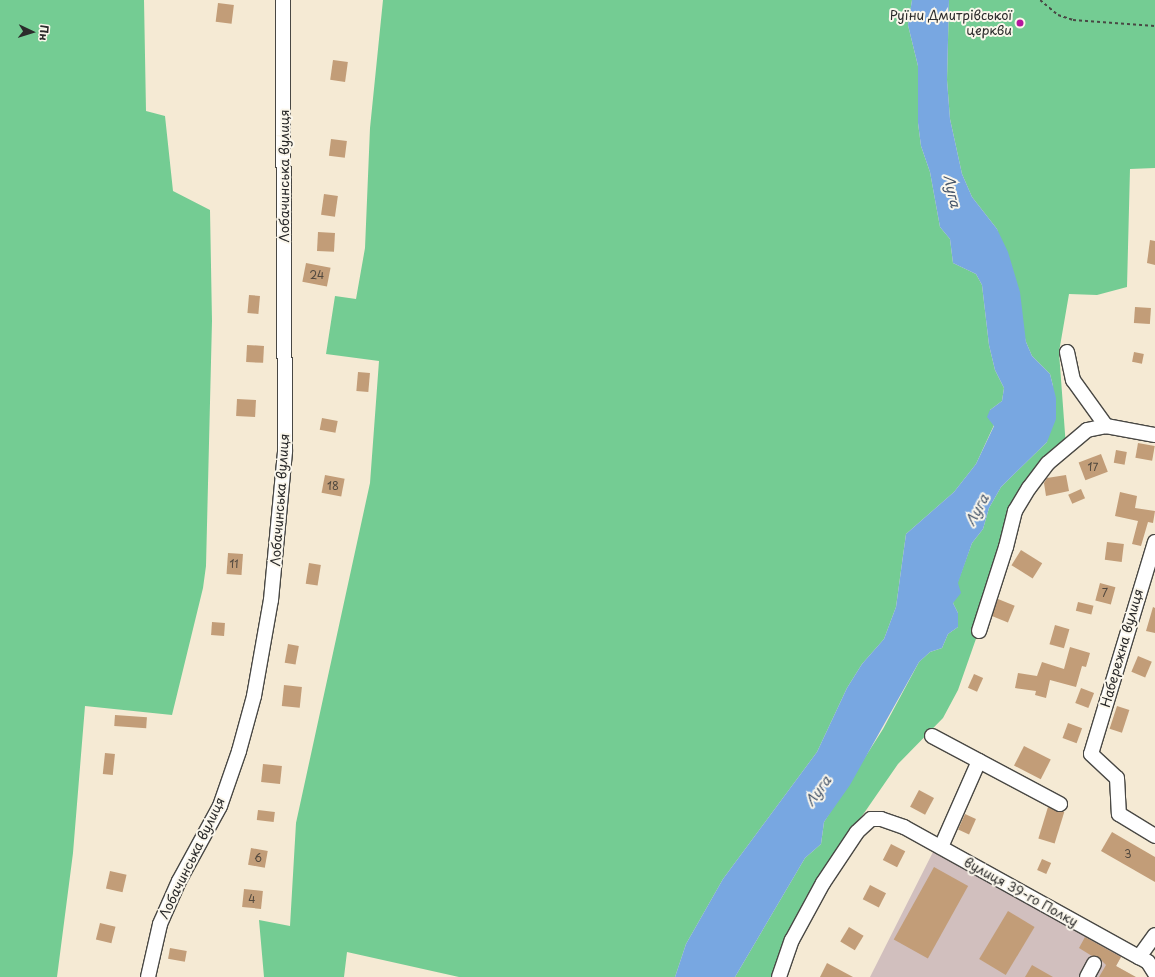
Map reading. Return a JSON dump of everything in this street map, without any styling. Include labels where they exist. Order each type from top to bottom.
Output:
[{"type":"street","name":"Лобачинська вулиця","points":[[148,977],[160,924],[179,881],[220,806],[239,751],[254,696],[271,600],[285,451],[283,0]]},
{"type":"street","points":[[1067,352],[1073,380],[1106,426]]},
{"type":"street","points":[[979,631],[1006,547],[1015,511],[1029,488],[1048,463],[1087,430],[1106,426],[1155,435]]},
{"type":"street","name":"Набережна вулиця","points":[[1155,542],[1091,754],[1117,778],[1119,814],[1155,836]]},
{"type":"street","points":[[932,736],[1060,804]]},
{"type":"street","points":[[941,847],[979,761]]},
{"type":"street","name":"вулиця 39-го Полку","points":[[778,977],[792,940],[823,883],[858,832],[871,819],[881,819],[904,827],[941,847],[1148,962],[1155,973]]},
{"type":"street","points":[[1139,957],[1155,935]]},
{"type":"street","points":[[1087,977],[1094,964]]},
{"type":"path","points":[[1040,0],[1058,15],[1073,20],[1155,26]]},
{"type":"shaded area","points":[[933,852],[1122,955],[1116,966],[1130,974],[1128,977],[870,977]]},
{"type":"green space","points":[[0,0],[144,0],[146,111],[165,116],[173,191],[210,210],[212,321],[206,566],[203,588],[172,715],[85,706],[73,853],[57,977],[0,977]]},
{"type":"green space","points":[[383,0],[912,0],[908,25],[918,66],[918,123],[921,146],[930,172],[940,227],[950,239],[953,263],[976,274],[982,285],[989,345],[995,370],[1004,388],[1002,401],[990,410],[994,425],[976,464],[954,492],[906,534],[896,607],[884,639],[862,664],[847,688],[817,752],[723,879],[686,944],[675,977],[459,977],[347,952],[344,977],[264,977],[259,920],[290,926],[296,823],[370,483],[379,361],[326,354],[335,296],[356,299],[365,248],[370,128]]},
{"type":"green space","points":[[949,0],[1155,0],[1155,168],[1130,169],[1127,287],[1097,295],[1069,294],[1059,352],[1066,447],[1029,488],[958,690],[943,718],[898,764],[806,897],[773,977],[735,977],[805,858],[821,844],[824,822],[883,729],[919,662],[930,652],[942,648],[948,634],[958,627],[958,613],[953,603],[957,584],[972,543],[983,529],[989,508],[1001,487],[1047,442],[1053,386],[1050,374],[1032,356],[1026,342],[997,229],[972,197],[962,174],[950,119],[947,80]]},
{"type":"water","name":"Луга","points":[[912,0],[949,0],[947,80],[950,119],[962,174],[972,197],[997,229],[1008,252],[1020,292],[1026,342],[1032,356],[1050,374],[1056,398],[1056,419],[1047,442],[1001,487],[989,508],[983,529],[972,543],[958,583],[961,593],[953,603],[958,613],[958,627],[948,634],[942,648],[930,652],[919,662],[850,785],[824,822],[821,844],[805,858],[735,977],[675,977],[686,944],[723,879],[817,752],[847,688],[862,664],[884,639],[896,607],[906,534],[954,492],[976,464],[994,426],[987,417],[990,410],[1002,401],[1004,388],[995,370],[989,345],[982,285],[976,274],[953,263],[950,239],[940,227],[930,172],[921,146],[918,123],[918,66],[908,25]]},
{"type":"building","points":[[218,3],[234,5],[232,24],[216,22]]},
{"type":"building","points":[[333,60],[348,62],[345,82],[330,80]]},
{"type":"building","points":[[331,139],[347,141],[345,158],[329,156]]},
{"type":"building","points":[[324,194],[338,196],[335,217],[321,215]]},
{"type":"building","points":[[318,232],[335,233],[334,252],[317,251]]},
{"type":"building","points":[[1150,240],[1155,241],[1155,265],[1147,263]]},
{"type":"building","points":[[306,263],[331,268],[327,286],[302,282]]},
{"type":"building","points":[[249,295],[260,296],[258,314],[247,313]]},
{"type":"building","points":[[1135,307],[1151,308],[1150,324],[1134,323]]},
{"type":"building","points":[[247,345],[264,346],[263,363],[246,362]]},
{"type":"building","points":[[1134,352],[1144,354],[1142,364],[1132,362]]},
{"type":"building","points":[[358,372],[370,373],[368,392],[356,391]]},
{"type":"building","points":[[237,399],[256,400],[255,417],[236,416]]},
{"type":"building","points":[[322,418],[338,421],[335,433],[320,430]]},
{"type":"building","points":[[1138,443],[1155,446],[1152,461],[1135,458]]},
{"type":"building","points":[[1116,450],[1127,452],[1125,465],[1114,463]]},
{"type":"building","points":[[1101,454],[1108,472],[1085,480],[1079,463]]},
{"type":"building","points":[[325,475],[345,479],[341,496],[322,493]]},
{"type":"building","points":[[1066,475],[1069,491],[1046,496],[1044,483],[1047,478]]},
{"type":"building","points":[[1081,489],[1085,498],[1072,504],[1068,495]]},
{"type":"building","points":[[1120,492],[1137,496],[1135,508],[1155,511],[1153,523],[1148,522],[1141,546],[1132,544],[1138,521],[1115,516]]},
{"type":"building","points":[[1107,542],[1124,544],[1122,562],[1105,560]]},
{"type":"building","points":[[1021,550],[1042,563],[1033,579],[1011,565]]},
{"type":"building","points":[[228,553],[243,554],[241,575],[227,574]]},
{"type":"building","points":[[309,563],[321,565],[318,586],[306,584]]},
{"type":"building","points":[[1100,583],[1115,587],[1111,605],[1095,600]]},
{"type":"building","points":[[998,599],[1015,606],[1008,622],[991,616]]},
{"type":"building","points":[[1078,602],[1094,606],[1091,615],[1076,611]]},
{"type":"building","points":[[1153,607],[1155,608],[1155,633],[1146,631]]},
{"type":"building","points":[[212,622],[225,623],[224,636],[211,635]]},
{"type":"building","points":[[1055,625],[1069,629],[1064,648],[1049,644]]},
{"type":"building","points":[[288,644],[299,646],[296,665],[285,663]]},
{"type":"building","points":[[1070,647],[1090,653],[1086,667],[1082,666],[1076,687],[1050,680],[1046,698],[1035,695],[1036,691],[1015,688],[1018,673],[1037,676],[1042,662],[1064,669]]},
{"type":"building","points":[[1138,656],[1152,662],[1145,678],[1131,672]]},
{"type":"building","points":[[974,674],[983,678],[977,692],[968,688]]},
{"type":"building","points":[[284,685],[302,687],[300,708],[282,706]]},
{"type":"building","points":[[1081,688],[1094,693],[1088,708],[1075,703]]},
{"type":"building","points":[[1117,706],[1129,710],[1122,733],[1110,729]]},
{"type":"building","points":[[115,715],[147,717],[146,728],[114,726]]},
{"type":"building","points":[[1068,723],[1082,728],[1077,743],[1063,738]]},
{"type":"building","points":[[1024,746],[1051,760],[1041,779],[1014,766]]},
{"type":"building","points":[[105,753],[115,754],[113,775],[103,774]]},
{"type":"building","points":[[263,764],[282,766],[280,784],[261,782]]},
{"type":"building","points":[[919,790],[934,798],[925,815],[910,807]]},
{"type":"building","points":[[1048,807],[1064,812],[1055,844],[1038,839]]},
{"type":"building","points":[[258,810],[275,812],[274,822],[257,820]]},
{"type":"building","points":[[965,814],[976,819],[969,834],[958,830]]},
{"type":"building","points":[[1112,832],[1155,857],[1155,882],[1101,851]]},
{"type":"building","points":[[891,844],[905,851],[897,867],[883,860]]},
{"type":"building","points":[[251,848],[268,851],[265,868],[248,865]]},
{"type":"building","points":[[1042,859],[1051,863],[1046,874],[1037,870]]},
{"type":"building","points":[[934,867],[968,886],[928,959],[894,940]]},
{"type":"building","points":[[110,871],[127,875],[123,892],[106,889]]},
{"type":"building","points":[[870,885],[886,893],[879,907],[863,899]]},
{"type":"building","points":[[244,889],[263,891],[261,909],[242,907]]},
{"type":"building","points":[[1008,911],[1035,927],[1006,975],[979,959]]},
{"type":"building","points":[[100,923],[116,927],[111,943],[96,939]]},
{"type":"building","points":[[849,927],[864,936],[855,950],[840,942]]},
{"type":"building","points":[[1085,937],[1121,957],[1116,966],[1136,977],[1099,977],[1106,965],[1098,957],[1092,956],[1079,948]]},
{"type":"building","points":[[170,948],[187,951],[185,962],[168,959]]},
{"type":"building","points":[[827,963],[853,977],[820,977]]},
{"type":"building","points":[[1032,965],[1053,977],[1025,977]]},
{"type":"place","name":"Руїни Дмитрівської церкви","points":[[1020,23]]}]
